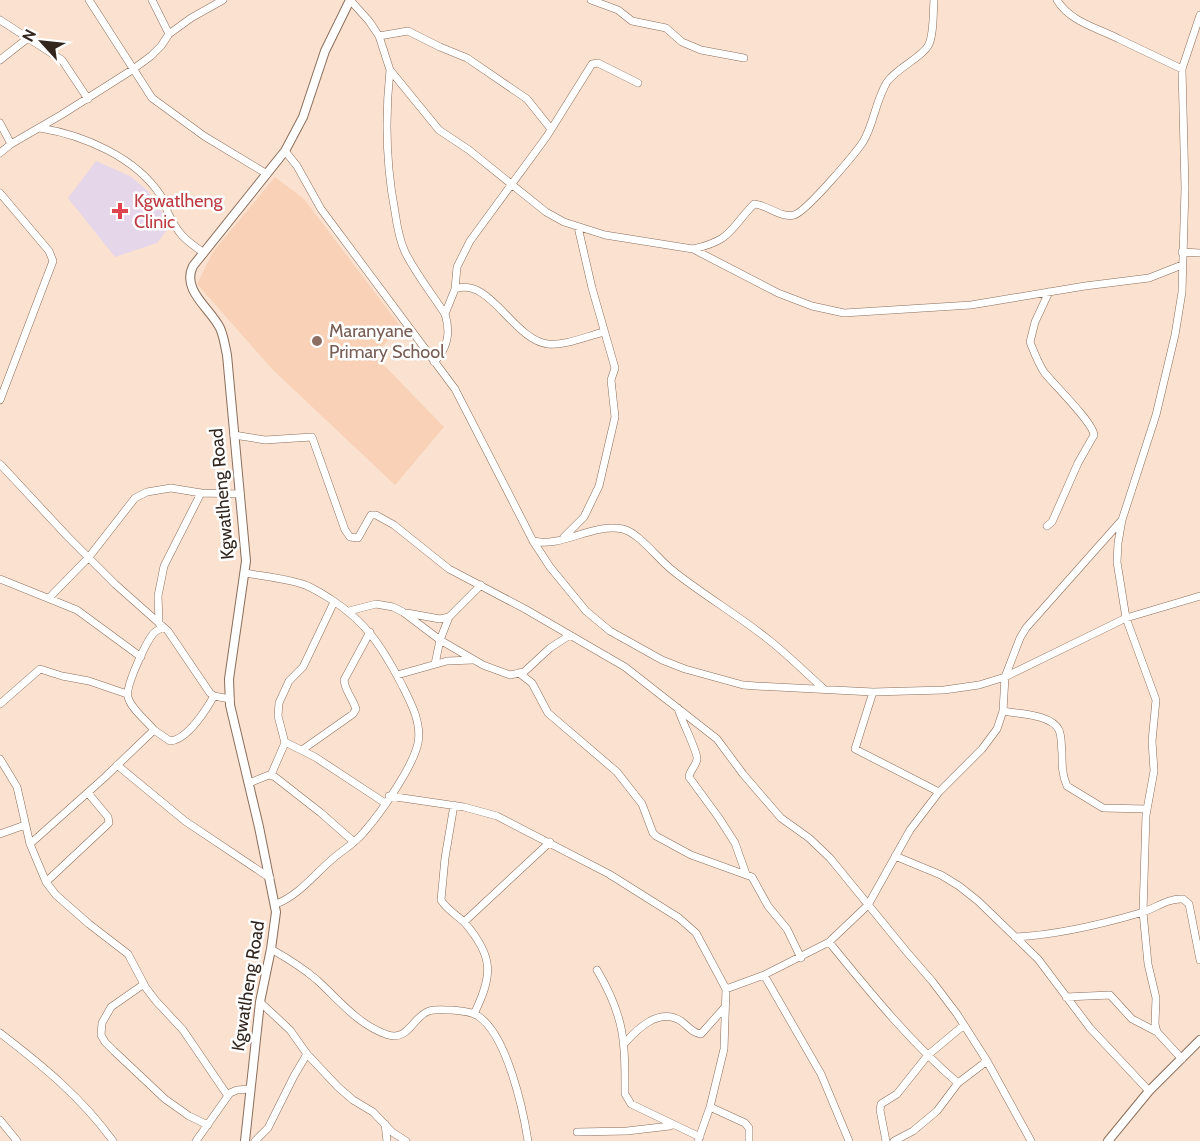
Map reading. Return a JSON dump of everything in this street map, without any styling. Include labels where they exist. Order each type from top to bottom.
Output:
[{"type":"street","points":[[89,0],[152,98],[164,109],[230,153],[267,174]]},
{"type":"street","points":[[152,0],[169,34]]},
{"type":"street","points":[[0,153],[132,70],[151,56],[169,34],[210,4],[223,0]]},
{"type":"street","points":[[350,0],[379,36],[390,70],[439,130],[469,150],[555,218],[605,235],[693,249],[778,292],[812,306],[844,313],[971,305],[1149,278],[1182,265]]},
{"type":"street","name":"Kgwatlheng Road","points":[[245,1141],[260,1002],[276,922],[276,904],[230,699],[229,680],[245,573],[246,551],[224,339],[220,327],[190,284],[191,271],[285,151],[303,117],[325,51],[350,0]]},
{"type":"street","points":[[591,0],[602,2],[618,10],[632,21],[666,28],[682,42],[701,50],[744,58]]},
{"type":"street","points":[[693,249],[711,245],[730,234],[754,204],[787,215],[795,215],[808,205],[863,141],[875,105],[887,82],[927,47],[934,0]]},
{"type":"street","points":[[1057,0],[1062,8],[1071,15],[1092,27],[1182,69]]},
{"type":"street","points":[[1157,1032],[1156,998],[1148,964],[1143,912],[1147,809],[1154,771],[1152,741],[1156,700],[1126,618],[1117,562],[1122,519],[1156,416],[1175,335],[1182,292],[1185,165],[1182,69],[1200,15]]},
{"type":"street","points":[[0,20],[62,60],[88,99]]},
{"type":"street","points":[[379,36],[408,31],[467,58],[527,99],[551,129]]},
{"type":"street","points":[[0,60],[28,38]]},
{"type":"street","points":[[445,314],[455,289],[457,267],[465,250],[513,185],[592,64],[598,63],[638,83]]},
{"type":"street","points":[[390,70],[386,114],[388,152],[392,200],[399,237],[409,259],[445,314],[448,332],[446,347],[434,362]]},
{"type":"street","points":[[0,123],[11,144]]},
{"type":"street","points":[[39,128],[81,138],[123,160],[148,181],[161,196],[178,232],[186,241],[204,253]]},
{"type":"street","points":[[285,151],[297,166],[321,210],[459,396],[533,541],[565,584],[598,622],[662,660],[685,669],[743,685],[873,692],[944,690],[979,685],[1005,677],[1126,618],[1200,596]]},
{"type":"street","points":[[0,193],[49,251],[53,261],[3,387],[0,400]]},
{"type":"street","points":[[562,539],[577,526],[592,502],[601,480],[615,417],[611,380],[615,368],[578,227]]},
{"type":"street","points":[[1182,252],[1200,253]]},
{"type":"street","points":[[455,289],[459,287],[479,289],[522,331],[547,344],[567,342],[604,332]]},
{"type":"street","points":[[1047,526],[1052,522],[1078,463],[1094,435],[1091,425],[1044,372],[1030,342],[1035,322],[1049,292]]},
{"type":"street","points":[[234,435],[265,440],[312,437],[345,530],[350,537],[358,538],[373,514],[394,525],[449,569],[625,667],[717,739],[743,774],[781,818],[809,838],[830,858],[932,981],[987,1061],[1031,1141]]},
{"type":"street","points":[[0,464],[115,584],[161,625],[214,696],[230,699]]},
{"type":"street","points":[[49,597],[89,557],[113,528],[126,506],[135,498],[160,489],[171,488],[201,493],[240,494]]},
{"type":"street","points":[[201,493],[164,566],[158,596],[161,625],[141,657],[129,683],[127,694],[129,701],[154,730],[170,741],[178,740],[203,714],[214,696]]},
{"type":"street","points":[[726,989],[764,975],[829,942],[868,905],[910,830],[939,792],[982,749],[997,729],[1002,711],[1005,677],[1026,628],[1122,519]]},
{"type":"street","points":[[533,541],[544,543],[599,529],[626,530],[699,591],[769,640],[824,689]]},
{"type":"street","points":[[245,573],[300,583],[313,588],[349,611],[370,632],[396,675],[409,698],[419,732],[418,744],[413,757],[364,833],[292,896],[276,904]]},
{"type":"street","points":[[0,579],[49,597],[87,616],[141,657]]},
{"type":"street","points":[[435,664],[440,640],[449,617],[481,585]]},
{"type":"street","points":[[249,783],[271,775],[285,743],[278,716],[279,703],[289,681],[303,667],[334,602]]},
{"type":"street","points":[[349,611],[368,605],[382,604],[403,612],[440,620],[449,617]]},
{"type":"street","points":[[403,612],[440,640],[506,674],[519,673],[527,669],[550,648],[570,635]]},
{"type":"street","points":[[302,750],[353,714],[356,709],[345,686],[345,677],[370,632]]},
{"type":"street","points":[[396,675],[435,664],[475,660]]},
{"type":"street","points":[[0,704],[40,669],[89,681],[127,694]]},
{"type":"street","points":[[519,673],[532,683],[548,713],[617,772],[642,804],[656,836],[691,855],[746,874],[755,881],[768,906],[787,929],[801,958]]},
{"type":"street","points":[[873,692],[855,749],[939,792]]},
{"type":"street","points":[[678,708],[698,758],[689,777],[735,843],[746,874]]},
{"type":"street","points":[[1002,711],[1040,718],[1058,728],[1061,739],[1062,771],[1067,786],[1103,808],[1147,809]]},
{"type":"street","points":[[30,844],[154,730]]},
{"type":"street","points":[[285,743],[302,750],[385,803]]},
{"type":"street","points":[[0,759],[17,787],[30,844],[46,882],[56,895],[81,917],[128,954],[144,984],[156,1001],[183,1030],[228,1096]]},
{"type":"street","points":[[117,765],[185,821],[270,878]]},
{"type":"street","points":[[271,775],[321,813],[354,842]]},
{"type":"street","points":[[46,882],[109,823],[108,817],[88,793]]},
{"type":"street","points":[[389,796],[454,805],[497,816],[609,874],[687,924],[702,942],[726,989],[724,1049],[710,1107],[699,1139],[630,1104],[627,1100],[624,1044],[617,1008],[597,970]]},
{"type":"street","points":[[454,805],[441,900],[444,906],[464,922],[479,943],[488,963],[482,997],[474,1014]]},
{"type":"street","points":[[0,834],[25,825]]},
{"type":"street","points":[[464,922],[550,842]]},
{"type":"street","points":[[895,856],[941,875],[959,886],[1015,937],[1038,959],[1101,1041],[1149,1091]]},
{"type":"street","points":[[1015,937],[1077,929],[1143,912],[1173,899],[1183,899],[1189,904],[1200,960]]},
{"type":"street","points":[[829,942],[867,989],[957,1083]]},
{"type":"street","points":[[271,949],[315,978],[345,1009],[364,1023],[391,1036],[409,1031],[420,1017],[430,1011],[442,1010],[474,1014],[484,1021],[502,1047],[524,1110],[528,1141]]},
{"type":"street","points":[[764,975],[820,1074],[849,1141]]},
{"type":"street","points":[[144,984],[111,1007],[102,1023],[101,1035],[110,1047],[165,1099],[189,1116],[208,1125]]},
{"type":"street","points":[[1066,997],[1110,995],[1132,1018],[1157,1032],[1167,1046],[1182,1059]]},
{"type":"street","points":[[260,1002],[290,1030],[307,1054],[349,1097],[373,1112],[392,1132],[406,1141]]},
{"type":"street","points":[[624,1044],[638,1028],[653,1019],[679,1020],[694,1032],[701,1034],[724,1007]]},
{"type":"street","points":[[886,1141],[880,1106],[897,1094],[928,1055],[964,1025]]},
{"type":"street","points":[[0,1033],[67,1087],[113,1141]]},
{"type":"street","points":[[1108,1141],[1149,1091],[1200,1040]]},
{"type":"street","points":[[255,1141],[268,1128],[307,1054]]},
{"type":"street","points":[[894,1141],[913,1131],[937,1111],[957,1083],[987,1061]]},
{"type":"street","points":[[196,1141],[233,1091],[250,1089]]},
{"type":"street","points":[[710,1107],[745,1123],[749,1128],[749,1141]]},
{"type":"street","points":[[0,1120],[17,1141]]},
{"type":"street","points":[[385,1124],[387,1141]]},
{"type":"street","points":[[577,1132],[673,1126]]},
{"type":"street","points":[[616,1131],[616,1141]]},
{"type":"shaded area","name":"Kgwatlheng Clinic","points":[[96,161],[130,176],[147,190],[171,225],[157,243],[115,257],[68,198]]},
{"type":"shaded area","name":"Maranyane Primary School","points":[[275,177],[304,199],[401,327],[374,355],[444,427],[395,485],[272,369],[197,284],[213,252]]},
{"type":"place","name":"Kgwatlheng Clinic","points":[[120,211]]},
{"type":"place","name":"Maranyane Primary School","points":[[317,341]]}]
